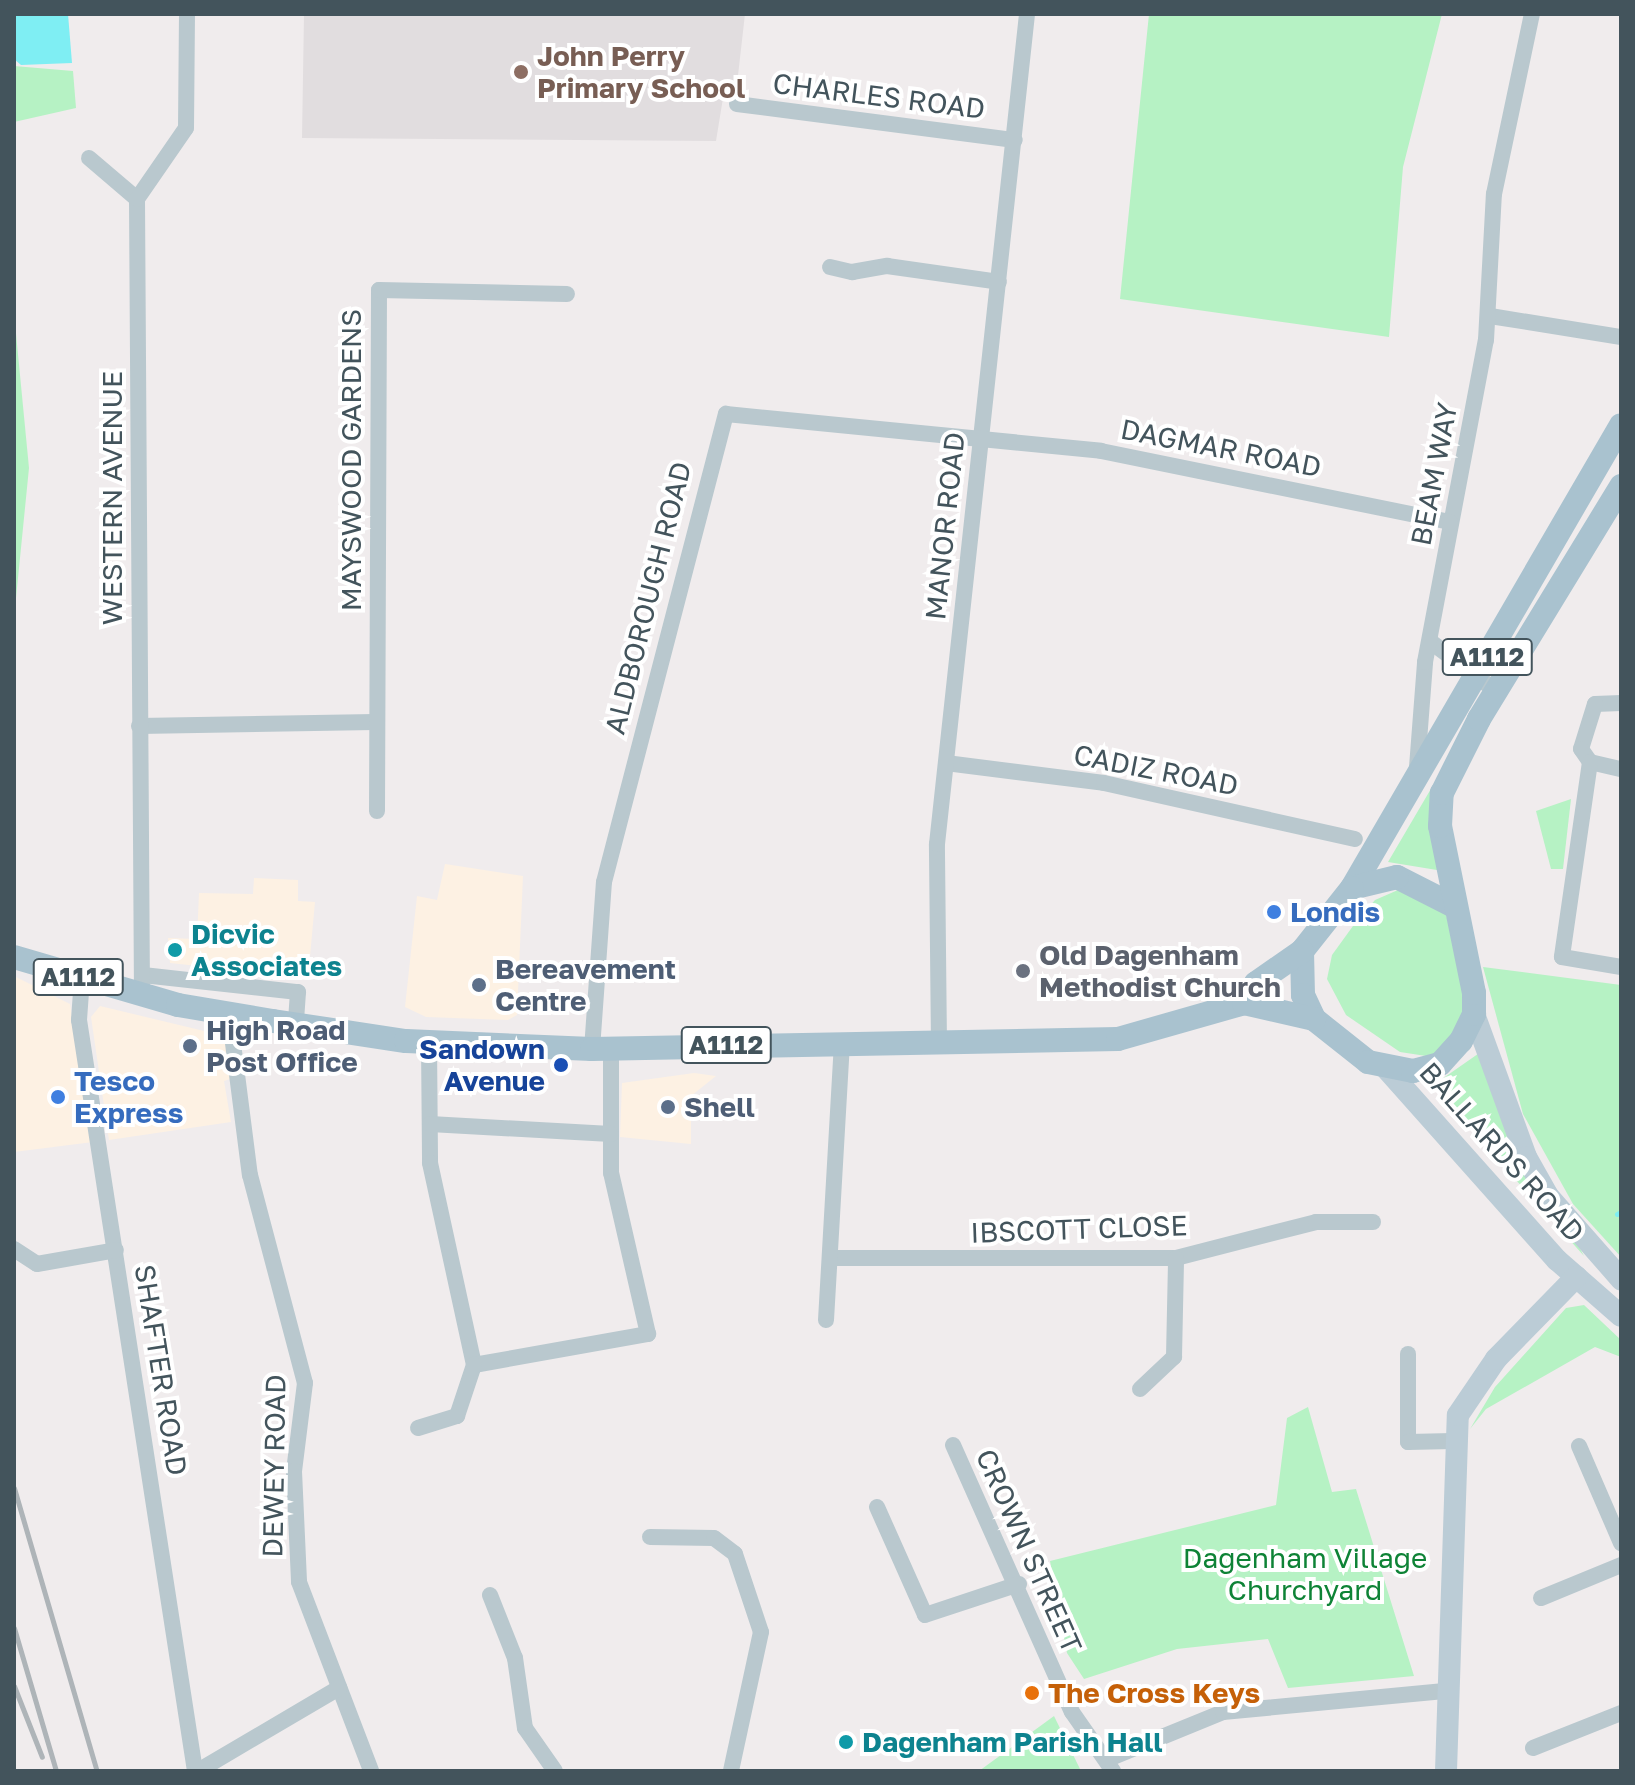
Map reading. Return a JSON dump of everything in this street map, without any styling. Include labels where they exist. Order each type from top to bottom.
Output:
[{"type":"main road","name":"A1112","points":[[1244,1003],[1256,983],[1302,951],[1352,888],[1417,767],[1478,672],[1621,425]]},
{"type":"main road","name":"A1112","points":[[14,957],[82,978],[143,986],[229,1012],[429,1043],[602,1049],[939,1045],[1118,1039],[1244,1003],[1314,1019],[1341,1045],[1384,1066],[1413,1071],[1440,1064],[1474,1014],[1440,826],[1442,793],[1496,691],[1621,486]]},
{"type":"main road","points":[[1352,888],[1397,877],[1454,906]]},
{"type":"main road","points":[[1302,951],[1303,995],[1314,1019]]},
{"type":"main road","name":"BALLARDS ROAD","points":[[1474,1014],[1526,1157],[1574,1227],[1621,1279]]},
{"type":"main road","name":"BALLARDS ROAD","points":[[1384,1066],[1576,1277],[1621,1316]]},
{"type":"main road","name":"BALLARDS ROAD","points":[[1574,1227],[1576,1277]]},
{"type":"main road","points":[[1446,1771],[1453,1441],[1470,1392],[1576,1277]]},
{"type":"street","points":[[89,158],[137,199],[186,128],[187,14]]},
{"type":"street","name":"MANOR ROAD","points":[[939,1045],[937,844],[1027,14]]},
{"type":"street","name":"BEAM WAY","points":[[1417,767],[1417,715],[1490,316],[1494,194],[1532,14]]},
{"type":"street","name":"CHARLES ROAD","points":[[737,104],[1015,140]]},
{"type":"street","name":"WESTERN AVENUE","points":[[137,199],[143,986]]},
{"type":"street","points":[[830,267],[852,272],[887,266],[999,282]]},
{"type":"street","name":"MAYSWOOD GARDENS","points":[[377,811],[379,290],[567,294]]},
{"type":"street","points":[[1490,316],[1621,337]]},
{"type":"street","name":"ALDBOROUGH ROAD","points":[[602,1049],[604,882],[726,414],[979,437]]},
{"type":"street","name":"DAGMAR ROAD","points":[[979,437],[1101,451],[1450,522]]},
{"type":"street","points":[[1431,642],[1478,672],[1496,691]]},
{"type":"street","points":[[1621,703],[1595,704],[1581,749],[1590,762],[1621,769]]},
{"type":"street","points":[[139,726],[375,722]]},
{"type":"street","points":[[1590,762],[1562,957],[1621,967]]},
{"type":"street","name":"CADIZ ROAD","points":[[946,763],[1104,783],[1355,839]]},
{"type":"street","name":"SHAFTER ROAD","points":[[82,978],[79,1020],[196,1771]]},
{"type":"street","points":[[143,986],[298,992],[296,1024]]},
{"type":"street","name":"DEWEY ROAD","points":[[229,1012],[250,1175],[305,1383],[294,1471],[299,1582],[371,1771]]},
{"type":"street","points":[[418,1428],[457,1416],[474,1365],[430,1163],[429,1043]]},
{"type":"street","points":[[826,1320],[842,1045]]},
{"type":"street","points":[[474,1365],[648,1334],[611,1173],[611,1134],[602,1049]]},
{"type":"street","points":[[430,1124],[611,1134]]},
{"type":"street","name":"IBSCOTT CLOSE","points":[[830,1258],[1176,1258],[1316,1222],[1373,1222]]},
{"type":"street","points":[[14,1249],[37,1264],[116,1250]]},
{"type":"street","points":[[1140,1389],[1174,1357],[1176,1258]]},
{"type":"street","points":[[1408,1354],[1408,1442],[1453,1441]]},
{"type":"street","name":"CROWN STREET","points":[[953,1445],[1019,1584],[1072,1712],[1110,1765]]},
{"type":"street","points":[[1579,1446],[1621,1543]]},
{"type":"street","points":[[877,1507],[925,1615],[1019,1584]]},
{"type":"street","points":[[650,1537],[714,1538],[735,1554],[761,1632],[731,1771]]},
{"type":"street","points":[[1541,1598],[1621,1565]]},
{"type":"street","points":[[490,1595],[515,1658],[525,1728],[555,1771]]},
{"type":"street","points":[[196,1771],[339,1688]]},
{"type":"street","points":[[1110,1765],[1223,1712],[1447,1691]]},
{"type":"street","points":[[1533,1748],[1621,1713]]},
{"type":"shaded area","name":"John Perry Primary School","points":[[304,14],[745,14],[736,93],[724,92],[716,141],[302,138]]},
{"type":"shaded area","points":[[445,864],[523,876],[517,1015],[508,1020],[426,1017],[405,1007],[417,896],[437,900]]},
{"type":"shaded area","points":[[254,878],[298,880],[298,901],[315,902],[308,978],[170,963],[168,938],[197,939],[199,893],[253,894]]},
{"type":"shaded area","points":[[14,976],[70,1004],[93,1142],[14,1152]]},
{"type":"shaded area","points":[[100,1006],[225,1036],[233,1078],[224,1081],[231,1122],[109,1140],[91,1017]]},
{"type":"shaded area","points":[[694,1073],[716,1076],[691,1096],[691,1144],[620,1137],[622,1083]]},
{"type":"green space","points":[[1149,14],[1442,14],[1403,167],[1389,337],[1120,299]]},
{"type":"green space","points":[[14,66],[73,71],[76,108],[14,122]]},
{"type":"green space","points":[[14,313],[29,468],[14,618]]},
{"type":"green space","points":[[1479,707],[1445,781],[1443,871],[1388,862]]},
{"type":"green space","points":[[1571,799],[1563,869],[1551,869],[1536,811]]},
{"type":"green space","points":[[1398,890],[1444,907],[1472,1011],[1439,1053],[1426,1056],[1400,1052],[1346,1015],[1327,979],[1332,955],[1353,926],[1375,900]]},
{"type":"green space","points":[[1483,967],[1621,985],[1621,1257],[1573,1204],[1523,1114]]},
{"type":"green space","points":[[1485,1049],[1507,1111],[1584,1256],[1432,1086]]},
{"type":"green space","points":[[1584,1305],[1621,1340],[1621,1357],[1595,1347],[1486,1409],[1470,1429],[1495,1387],[1566,1308]]},
{"type":"green space","name":"Dagenham Village Churchyard","points":[[1308,1407],[1332,1492],[1356,1489],[1414,1676],[1288,1688],[1268,1639],[1177,1649],[1084,1679],[1067,1653],[1050,1561],[1276,1505],[1287,1418]]},
{"type":"green space","points":[[1054,1716],[1081,1771],[979,1771]]},
{"type":"water","points":[[14,14],[68,14],[72,63],[21,65],[14,59]]},
{"type":"waterway","points":[[1617,1214],[1621,1212]]},
{"type":"railway","points":[[14,1488],[97,1771]]},
{"type":"railway","points":[[14,1628],[56,1771]]},
{"type":"railway","points":[[14,1686],[42,1757]]},
{"type":"place","name":"John Perry Primary School","points":[[521,72]]},
{"type":"place","name":"Londis","points":[[1274,912]]},
{"type":"place","name":"Dicvic Associates","points":[[175,950]]},
{"type":"place","name":"Old Dagenham Methodist Church","points":[[1023,971]]},
{"type":"place","name":"Bereavement Centre","points":[[479,985]]},
{"type":"place","name":"High Road Post Office","points":[[190,1046]]},
{"type":"place","name":"Sandown Avenue","points":[[561,1065]]},
{"type":"place","name":"Tesco Express","points":[[58,1097]]},
{"type":"place","name":"Shell","points":[[668,1107]]},
{"type":"place","name":"The Cross Keys","points":[[1032,1693]]},
{"type":"place","name":"Dagenham Parish Hall","points":[[846,1742]]}]
